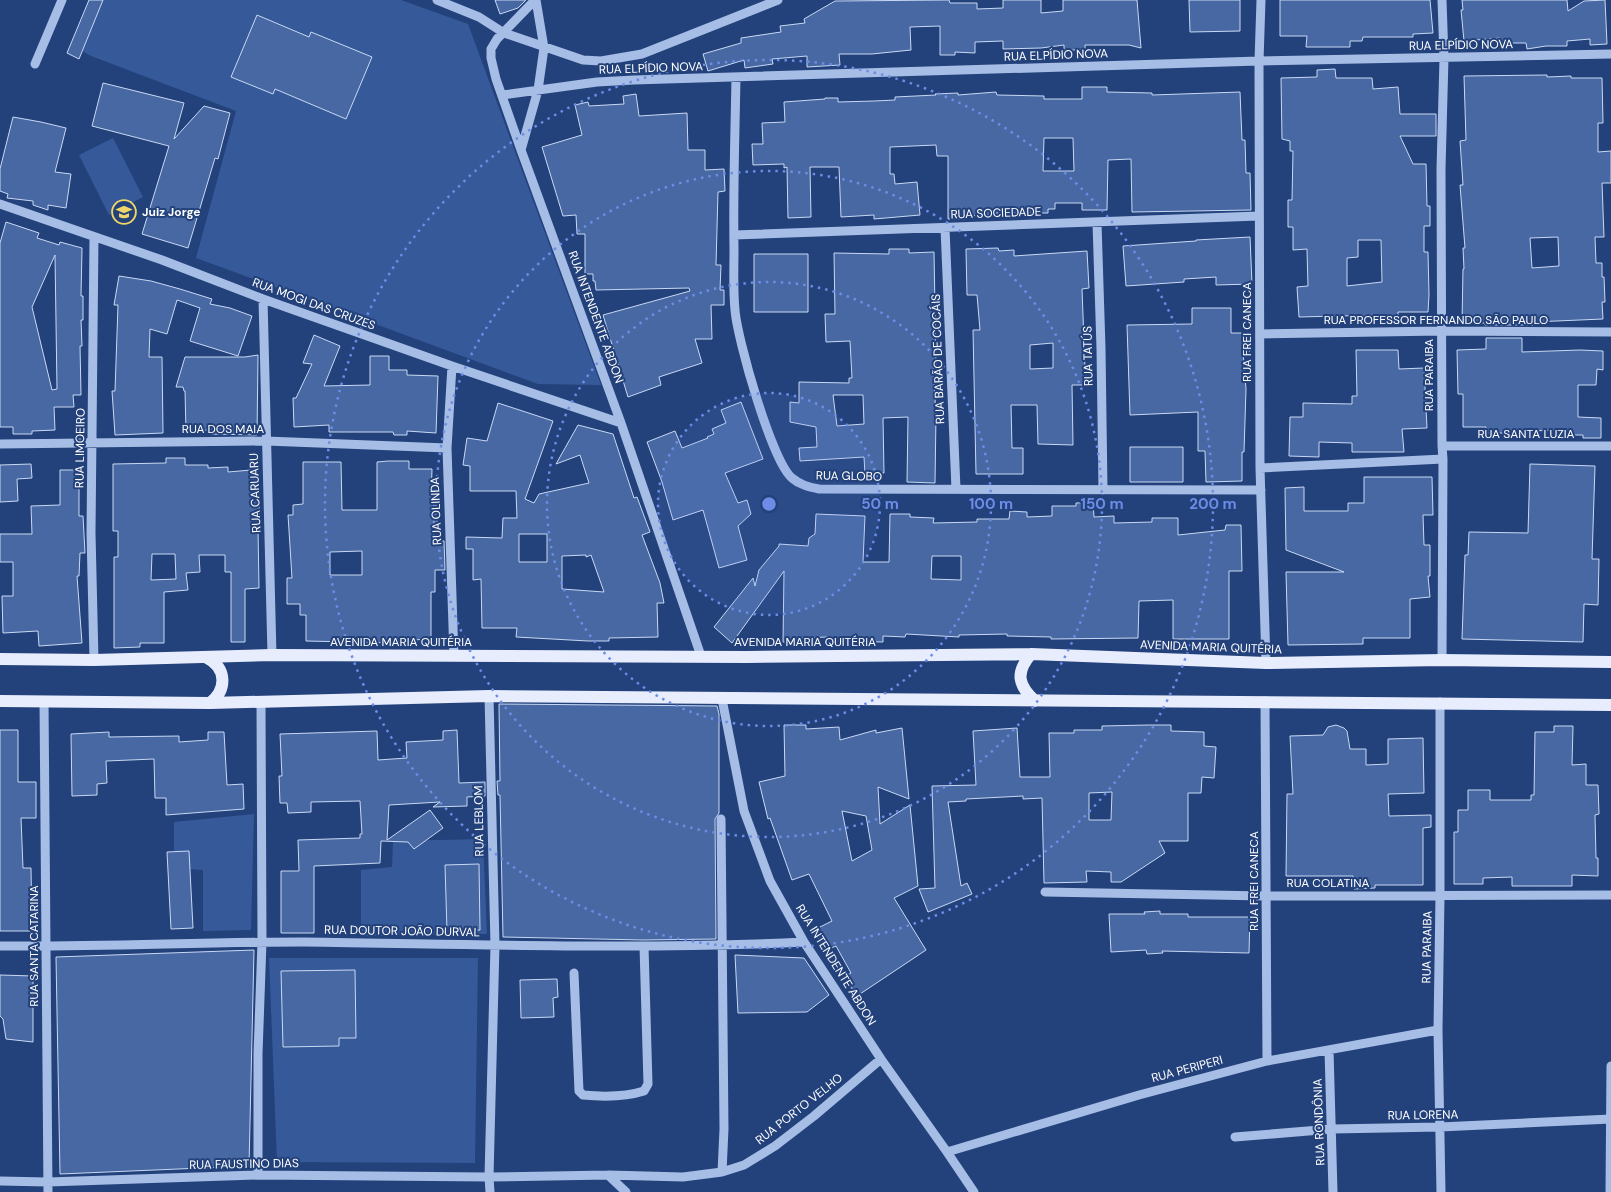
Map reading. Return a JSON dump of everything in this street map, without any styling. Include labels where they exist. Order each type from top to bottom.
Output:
[{"type":"main road","name":"AVENIDA MARIA QUITÉRIA","points":[[0,659],[94,660],[272,655],[701,656],[1031,654],[1266,663],[1442,660],[1611,662]]},
{"type":"main road","points":[[1031,654],[1024,662],[1020,674],[1021,683],[1026,693],[1036,701]]},
{"type":"main road","points":[[207,658],[216,664],[221,671],[223,679],[220,693],[210,703]]},
{"type":"main road","points":[[0,701],[210,703],[489,696],[1611,704]]},
{"type":"street","points":[[35,64],[62,0]]},
{"type":"street","points":[[437,0],[479,17],[504,33],[544,48],[583,60],[602,61],[642,54],[778,0]]},
{"type":"street","name":"RUA INTENDENTE ABDON","points":[[535,0],[497,39],[491,49],[496,79],[621,423],[701,656]]},
{"type":"street","name":"RUA INTENDENTE ABDON","points":[[535,0],[544,48]]},
{"type":"street","name":"RUA FREI CANECA","points":[[1261,0],[1259,61],[1260,468],[1266,663]]},
{"type":"street","name":"RUA PARAIBA","points":[[1442,0],[1444,58],[1441,330],[1443,459],[1442,660]]},
{"type":"street","points":[[521,150],[538,90],[544,48]]},
{"type":"street","name":"RUA ELPÍDIO NOVA","points":[[503,95],[597,82],[1259,61],[1611,54]]},
{"type":"street","name":"RUA GLOBO","points":[[736,77],[734,310],[738,330],[768,432],[779,461],[790,478],[802,486],[820,489],[1261,490]]},
{"type":"street","name":"RUA MOGI DAS CRUZES","points":[[0,204],[162,260],[263,299],[452,366],[621,423]]},
{"type":"street","name":"RUA SOCIEDADE","points":[[734,235],[1259,216]]},
{"type":"street","name":"RUA TATÚS","points":[[1097,223],[1103,490]]},
{"type":"street","name":"RUA BARÃO DE COCÁIS","points":[[945,228],[956,488]]},
{"type":"street","name":"RUA LIMOEIRO","points":[[94,237],[91,533],[94,660]]},
{"type":"street","name":"RUA CARUARU","points":[[263,299],[272,655]]},
{"type":"street","name":"RUA PROFESSOR FERNANDO SÃO PAULO","points":[[1260,334],[1441,330],[1611,332]]},
{"type":"street","name":"RUA OLINDA","points":[[452,366],[447,448],[454,656]]},
{"type":"street","name":"RUA DOS MAIA","points":[[0,444],[266,442],[447,448]]},
{"type":"street","name":"RUA SANTA LUZIA","points":[[1442,446],[1611,446]]},
{"type":"street","points":[[1260,468],[1443,459]]},
{"type":"street","name":"RUA LEBLOM","points":[[489,696],[495,945],[490,1192]]},
{"type":"street","name":"RUA INTENDENTE ABDON","points":[[722,699],[744,811],[770,881],[804,942],[881,1059],[974,1192]]},
{"type":"street","name":"RUA SANTA CATARINA","points":[[44,701],[48,1192]]},
{"type":"street","points":[[258,1176],[258,1054],[262,942],[261,702]]},
{"type":"street","name":"RUA FREI CANECA","points":[[1265,702],[1267,1061]]},
{"type":"street","name":"RUA PARAIBA","points":[[1440,702],[1438,1030],[1441,1192]]},
{"type":"street","points":[[721,820],[724,1129],[722,1172]]},
{"type":"street","name":"RUA COLATINA","points":[[1045,892],[1266,896],[1611,895]]},
{"type":"street","name":"RUA DOUTOR JOÃO DURVAL","points":[[0,946],[262,942],[723,946],[804,942]]},
{"type":"street","points":[[574,973],[579,1091],[583,1096],[597,1096],[626,1095],[644,1091],[648,1084],[644,946]]},
{"type":"street","name":"RUA PERIPERI","points":[[947,1152],[1139,1095],[1267,1061],[1438,1030]]},
{"type":"street","name":"RUA RONDÔNIA","points":[[1329,1050],[1333,1192]]},
{"type":"street","name":"RUA PORTO VELHO","points":[[608,1175],[683,1177],[722,1172],[744,1165],[775,1146],[814,1116],[881,1059]]},
{"type":"street","points":[[1610,1192],[1611,1066]]},
{"type":"street","name":"RUA LORENA","points":[[1235,1137],[1332,1129],[1440,1127],[1611,1119]]},
{"type":"street","points":[[608,1175],[626,1192]]},
{"type":"street","name":"RUA FAUSTINO DIAS","points":[[0,1181],[48,1182],[258,1176],[489,1177],[608,1175]]},
{"type":"shaded area","points":[[90,0],[401,0],[468,24],[601,385],[538,384],[196,258],[236,111],[91,56],[73,46]]},
{"type":"shaded area","points":[[113,138],[143,197],[109,215],[79,155]]},
{"type":"shaded area","points":[[254,814],[251,930],[203,931],[203,870],[174,868],[174,822]]},
{"type":"shaded area","points":[[483,839],[487,934],[361,936],[361,870],[392,867],[393,841]]},
{"type":"shaded area","points":[[269,958],[478,958],[475,1163],[277,1162]]},
{"type":"building","points":[[89,0],[103,0],[79,59],[67,53]]},
{"type":"building","points":[[495,0],[526,0],[518,8],[500,14]]},
{"type":"building","points":[[949,0],[950,3],[977,3],[977,9],[1003,8],[1003,0],[1041,0],[1041,13],[1063,11],[1063,0],[1137,0],[1141,48],[1129,45],[1085,45],[1085,50],[1064,50],[1064,45],[1003,49],[1003,41],[975,42],[975,53],[955,52],[955,55],[940,55],[940,26],[910,27],[911,50],[872,54],[839,54],[840,65],[807,67],[807,56],[772,59],[773,64],[745,68],[744,60],[708,71],[703,54],[741,43],[741,38],[781,32],[780,26],[805,23],[804,19],[835,1]]},
{"type":"building","points":[[1189,0],[1240,0],[1240,31],[1190,32]]},
{"type":"building","points":[[1280,0],[1430,0],[1433,33],[1413,34],[1413,37],[1363,37],[1362,41],[1350,41],[1350,47],[1306,47],[1307,36],[1280,36]]},
{"type":"building","points":[[1462,0],[1567,0],[1568,11],[1584,1],[1605,0],[1607,44],[1590,45],[1590,39],[1567,41],[1567,46],[1546,46],[1527,49],[1526,43],[1500,43],[1500,38],[1464,41]]},
{"type":"building","points":[[257,15],[309,37],[311,32],[372,57],[346,119],[275,89],[273,94],[231,77]]},
{"type":"building","points":[[1335,69],[1336,78],[1372,78],[1373,89],[1398,87],[1400,114],[1436,114],[1436,136],[1400,136],[1413,164],[1426,164],[1427,206],[1430,206],[1430,226],[1424,226],[1424,252],[1428,252],[1428,312],[1398,312],[1398,322],[1380,321],[1380,315],[1299,317],[1297,287],[1308,286],[1307,249],[1293,250],[1293,227],[1288,227],[1288,200],[1292,200],[1293,151],[1290,151],[1290,141],[1282,139],[1281,78],[1317,77],[1317,70]],"holes":[[[1358,240],[1381,240],[1382,282],[1347,286],[1347,258],[1358,257]]]},
{"type":"building","points":[[1547,75],[1547,77],[1602,78],[1603,123],[1598,123],[1598,152],[1611,151],[1611,183],[1602,183],[1604,237],[1595,237],[1596,263],[1602,263],[1602,277],[1604,277],[1605,302],[1602,302],[1603,319],[1533,322],[1533,325],[1462,323],[1463,248],[1465,248],[1460,185],[1463,185],[1460,141],[1466,140],[1464,76]],"holes":[[[1558,237],[1559,266],[1532,268],[1530,238]]]},
{"type":"building","points":[[103,83],[184,103],[174,139],[204,106],[230,113],[218,159],[215,158],[188,248],[142,234],[169,146],[92,126]]},
{"type":"building","points":[[1082,87],[1107,87],[1107,92],[1152,93],[1152,95],[1240,92],[1242,140],[1245,140],[1246,173],[1250,173],[1251,210],[1132,212],[1131,159],[1108,160],[1107,210],[1082,210],[1082,203],[1055,203],[1055,209],[1048,209],[1048,213],[990,213],[990,215],[966,216],[966,219],[948,219],[948,156],[937,156],[936,145],[890,147],[890,174],[894,174],[895,184],[917,182],[920,215],[874,219],[874,215],[841,217],[839,167],[810,167],[811,217],[788,218],[787,167],[784,168],[784,164],[753,165],[752,144],[763,144],[762,123],[785,122],[784,102],[825,98],[838,98],[838,102],[874,101],[895,100],[895,97],[935,94],[958,93],[958,95],[996,92],[997,95],[1044,96],[1044,99],[1082,99]],"holes":[[[1044,138],[1073,138],[1074,171],[1043,171]]]},
{"type":"building","points":[[636,94],[639,116],[687,113],[688,150],[705,150],[705,170],[724,169],[725,191],[718,192],[716,265],[721,265],[720,290],[724,290],[724,305],[711,305],[712,339],[695,339],[702,363],[659,377],[661,385],[628,397],[603,315],[690,291],[689,288],[596,290],[593,274],[585,274],[585,234],[577,234],[576,215],[563,216],[542,147],[582,135],[575,105],[588,102],[589,106],[624,104],[623,96]]},
{"type":"building","points":[[13,117],[66,128],[55,172],[71,174],[66,208],[48,205],[48,210],[33,205],[33,201],[7,198],[8,194],[0,191],[0,169]]},
{"type":"building","points":[[6,222],[39,233],[37,238],[59,245],[60,242],[82,248],[81,395],[73,395],[74,407],[54,407],[55,430],[32,431],[32,434],[13,434],[13,427],[0,427],[0,243]],"holes":[[[55,255],[57,389],[52,390],[32,307]]]},
{"type":"building","points":[[1250,237],[1252,284],[1216,285],[1216,277],[1184,279],[1184,282],[1126,286],[1123,246]]},
{"type":"building","points":[[998,248],[999,251],[1014,250],[1014,256],[1087,251],[1089,288],[1082,289],[1085,368],[1092,368],[1092,385],[1072,385],[1073,445],[1038,444],[1037,405],[1011,405],[1012,448],[1023,448],[1023,474],[976,474],[973,330],[980,330],[977,295],[967,295],[966,249]],"holes":[[[1053,343],[1053,368],[1030,369],[1030,345]]]},
{"type":"building","points":[[889,249],[909,249],[909,253],[934,252],[936,365],[933,365],[936,415],[935,483],[907,482],[908,417],[883,418],[884,473],[865,474],[864,457],[800,461],[799,448],[817,447],[816,427],[790,422],[790,402],[799,403],[799,382],[849,383],[849,378],[852,378],[850,341],[826,342],[825,314],[835,314],[834,253],[889,254]],"holes":[[[833,395],[863,395],[864,424],[837,426]]]},
{"type":"building","points":[[754,254],[808,254],[808,312],[754,312]]},
{"type":"building","points":[[119,276],[151,281],[180,289],[212,299],[210,304],[230,308],[252,316],[238,356],[190,341],[200,308],[177,300],[167,334],[150,329],[149,357],[162,357],[163,433],[115,435],[112,391],[115,391],[118,305],[114,305]]},
{"type":"building","points":[[1192,308],[1231,308],[1231,333],[1250,333],[1250,351],[1243,351],[1246,389],[1242,481],[1206,482],[1205,451],[1198,451],[1198,412],[1130,415],[1127,325],[1192,324]]},
{"type":"building","points":[[314,335],[340,346],[324,386],[370,385],[370,356],[389,356],[389,370],[407,370],[407,375],[438,376],[436,433],[407,431],[407,435],[394,435],[393,432],[329,432],[329,425],[294,427],[293,398],[296,398],[312,364],[303,363]]},
{"type":"building","points":[[1486,338],[1522,338],[1522,352],[1603,351],[1603,370],[1597,369],[1596,385],[1578,385],[1578,417],[1601,418],[1601,438],[1583,438],[1583,435],[1556,435],[1556,430],[1532,431],[1532,433],[1486,433],[1486,427],[1463,427],[1463,394],[1458,394],[1457,350],[1486,349]]},
{"type":"building","points":[[1356,350],[1398,350],[1399,369],[1424,368],[1427,428],[1402,429],[1404,452],[1352,452],[1352,443],[1319,442],[1319,457],[1289,456],[1290,417],[1303,417],[1303,403],[1352,404],[1352,396],[1357,396]]},
{"type":"building","points":[[258,355],[257,435],[209,434],[209,430],[186,431],[185,391],[183,387],[176,387],[185,357],[245,357]]},
{"type":"building","points":[[741,402],[763,459],[725,473],[738,503],[747,500],[751,514],[738,526],[747,560],[719,568],[703,510],[673,520],[662,482],[647,442],[675,431],[682,448],[708,438],[714,434],[712,429],[726,423],[721,410]]},
{"type":"building","points":[[498,403],[553,421],[525,499],[534,503],[539,494],[589,483],[580,455],[556,464],[578,425],[613,434],[634,498],[637,497],[650,532],[642,535],[660,583],[664,603],[657,603],[658,637],[609,638],[609,641],[588,641],[516,637],[517,628],[482,628],[481,579],[473,580],[473,549],[466,549],[466,537],[502,538],[503,518],[517,518],[516,491],[470,491],[470,466],[463,465],[467,438],[487,441]],"holes":[[[519,534],[547,534],[547,562],[519,562]],[[586,555],[586,557],[591,555],[604,592],[562,589],[562,556]]]},
{"type":"building","points":[[1130,447],[1183,447],[1183,482],[1130,482]]},
{"type":"building","points":[[166,458],[185,458],[185,465],[208,465],[208,468],[228,467],[228,472],[251,470],[252,479],[258,478],[260,530],[258,530],[259,588],[245,589],[245,642],[231,642],[231,572],[225,572],[225,555],[199,555],[200,572],[186,573],[188,590],[164,592],[164,643],[140,643],[140,647],[114,648],[114,557],[118,557],[118,531],[113,531],[113,464],[166,463]],"holes":[[[152,554],[175,554],[176,579],[151,580]]]},
{"type":"building","points":[[409,461],[409,469],[432,469],[431,501],[434,501],[434,541],[444,541],[445,570],[435,570],[435,592],[431,592],[431,639],[394,641],[394,643],[306,641],[306,615],[300,615],[300,604],[287,604],[287,578],[292,578],[288,515],[293,515],[293,505],[303,504],[303,462],[341,462],[342,510],[377,510],[377,462]],"holes":[[[362,551],[362,575],[330,575],[330,552]]]},
{"type":"building","points":[[31,464],[32,478],[17,479],[18,501],[0,502],[0,465]]},
{"type":"building","points":[[1530,464],[1595,466],[1592,559],[1599,559],[1598,605],[1584,604],[1583,642],[1462,639],[1465,555],[1468,555],[1469,532],[1528,533]]},
{"type":"building","points":[[60,470],[79,470],[79,516],[83,516],[85,553],[80,553],[79,576],[77,576],[82,643],[39,646],[38,631],[3,633],[2,596],[13,596],[13,562],[0,562],[0,534],[32,534],[31,506],[60,505]]},
{"type":"building","points":[[1364,477],[1432,477],[1433,515],[1423,515],[1424,545],[1430,545],[1430,576],[1428,576],[1430,597],[1410,599],[1410,638],[1363,638],[1363,644],[1288,645],[1286,572],[1344,572],[1286,550],[1285,488],[1304,487],[1304,511],[1348,511],[1348,503],[1364,503]]},
{"type":"building","points":[[1093,502],[1094,517],[1114,516],[1114,523],[1152,522],[1152,518],[1178,518],[1178,535],[1225,530],[1226,525],[1241,525],[1242,571],[1229,571],[1229,639],[1173,639],[1173,600],[1139,601],[1138,638],[1051,639],[1051,637],[1007,636],[1007,634],[959,635],[959,637],[906,634],[905,637],[883,636],[883,642],[828,641],[828,637],[797,638],[797,643],[783,642],[784,571],[732,643],[714,627],[753,578],[755,586],[759,570],[779,544],[808,546],[809,538],[815,534],[816,514],[865,516],[863,562],[889,562],[890,514],[910,514],[910,517],[934,518],[933,523],[977,522],[977,519],[1009,519],[1010,511],[1027,512],[1027,517],[1052,516],[1052,506],[1076,506],[1076,503]],"holes":[[[932,556],[961,556],[961,580],[931,579]]]},
{"type":"building","points":[[499,704],[717,706],[719,714],[719,813],[715,819],[716,939],[643,940],[503,937],[500,795],[498,795],[497,781],[500,781]]},
{"type":"building","points":[[784,725],[806,725],[806,729],[839,727],[840,740],[876,730],[876,733],[902,728],[909,799],[878,787],[880,824],[910,805],[918,886],[894,898],[926,950],[857,996],[844,977],[851,973],[836,946],[825,951],[814,930],[832,921],[809,874],[792,880],[770,818],[768,819],[759,782],[785,776]],"holes":[[[842,811],[866,816],[872,850],[852,861]]]},
{"type":"building","points":[[1171,725],[1171,731],[1204,732],[1204,746],[1216,747],[1214,778],[1202,777],[1201,793],[1188,793],[1188,841],[1159,841],[1165,853],[1121,882],[1111,882],[1111,872],[1086,871],[1087,882],[1044,883],[1042,798],[1023,799],[1023,796],[966,799],[966,801],[948,802],[961,886],[967,883],[972,894],[928,912],[919,889],[935,888],[932,786],[976,785],[973,731],[1017,728],[1020,777],[1050,777],[1049,733],[1074,733],[1074,730],[1102,730],[1102,726]],"holes":[[[1112,792],[1111,820],[1089,820],[1089,793]]]},
{"type":"building","points":[[1336,725],[1347,731],[1350,749],[1366,749],[1366,765],[1388,764],[1388,739],[1423,738],[1424,793],[1388,794],[1389,816],[1431,815],[1431,827],[1423,828],[1423,885],[1375,885],[1375,888],[1354,889],[1353,876],[1286,876],[1287,794],[1293,794],[1290,736],[1323,735],[1328,727]]},
{"type":"building","points":[[1554,726],[1573,726],[1572,765],[1586,764],[1586,785],[1598,785],[1599,814],[1595,815],[1598,876],[1572,875],[1572,886],[1512,886],[1512,877],[1483,878],[1483,884],[1454,884],[1454,832],[1458,832],[1458,810],[1468,810],[1468,790],[1490,790],[1490,800],[1531,800],[1531,795],[1534,795],[1535,732],[1554,732]]},
{"type":"building","points":[[0,730],[18,730],[18,782],[36,782],[36,818],[21,818],[23,868],[31,868],[32,931],[0,931]]},
{"type":"building","points":[[457,730],[459,783],[485,782],[485,796],[467,797],[467,806],[433,807],[440,802],[389,805],[387,840],[430,810],[443,828],[414,849],[408,842],[381,841],[380,863],[314,866],[314,933],[281,933],[281,871],[299,871],[298,840],[360,838],[360,834],[362,834],[360,801],[311,802],[311,812],[288,813],[287,803],[280,803],[279,776],[282,776],[280,734],[377,731],[378,760],[407,758],[406,742],[443,740],[443,731]]},
{"type":"building","points":[[109,732],[109,737],[179,736],[179,742],[208,740],[208,732],[224,732],[227,785],[243,784],[244,809],[166,815],[166,798],[155,798],[154,759],[106,761],[107,783],[97,784],[97,795],[72,796],[71,734]]},
{"type":"building","points":[[189,851],[193,928],[171,929],[167,852]]},
{"type":"building","points":[[479,864],[480,930],[447,931],[445,865]]},
{"type":"building","points":[[1160,911],[1160,914],[1188,914],[1188,917],[1250,917],[1249,953],[1162,951],[1163,953],[1147,954],[1146,950],[1111,952],[1109,914],[1145,914],[1144,912]]},
{"type":"building","points":[[254,950],[249,1166],[60,1174],[56,957]]},
{"type":"building","points":[[735,955],[804,958],[829,995],[807,1012],[738,1013]]},
{"type":"building","points":[[355,970],[356,1038],[339,1038],[339,1046],[283,1047],[281,971]]},
{"type":"building","points":[[0,975],[33,976],[33,1042],[6,1039],[3,1019],[0,1016]]},
{"type":"building","points":[[557,979],[558,997],[553,998],[554,1017],[521,1018],[520,980]]},
{"type":"place","name":"Juiz Jorge","points":[[124,212]]}]
